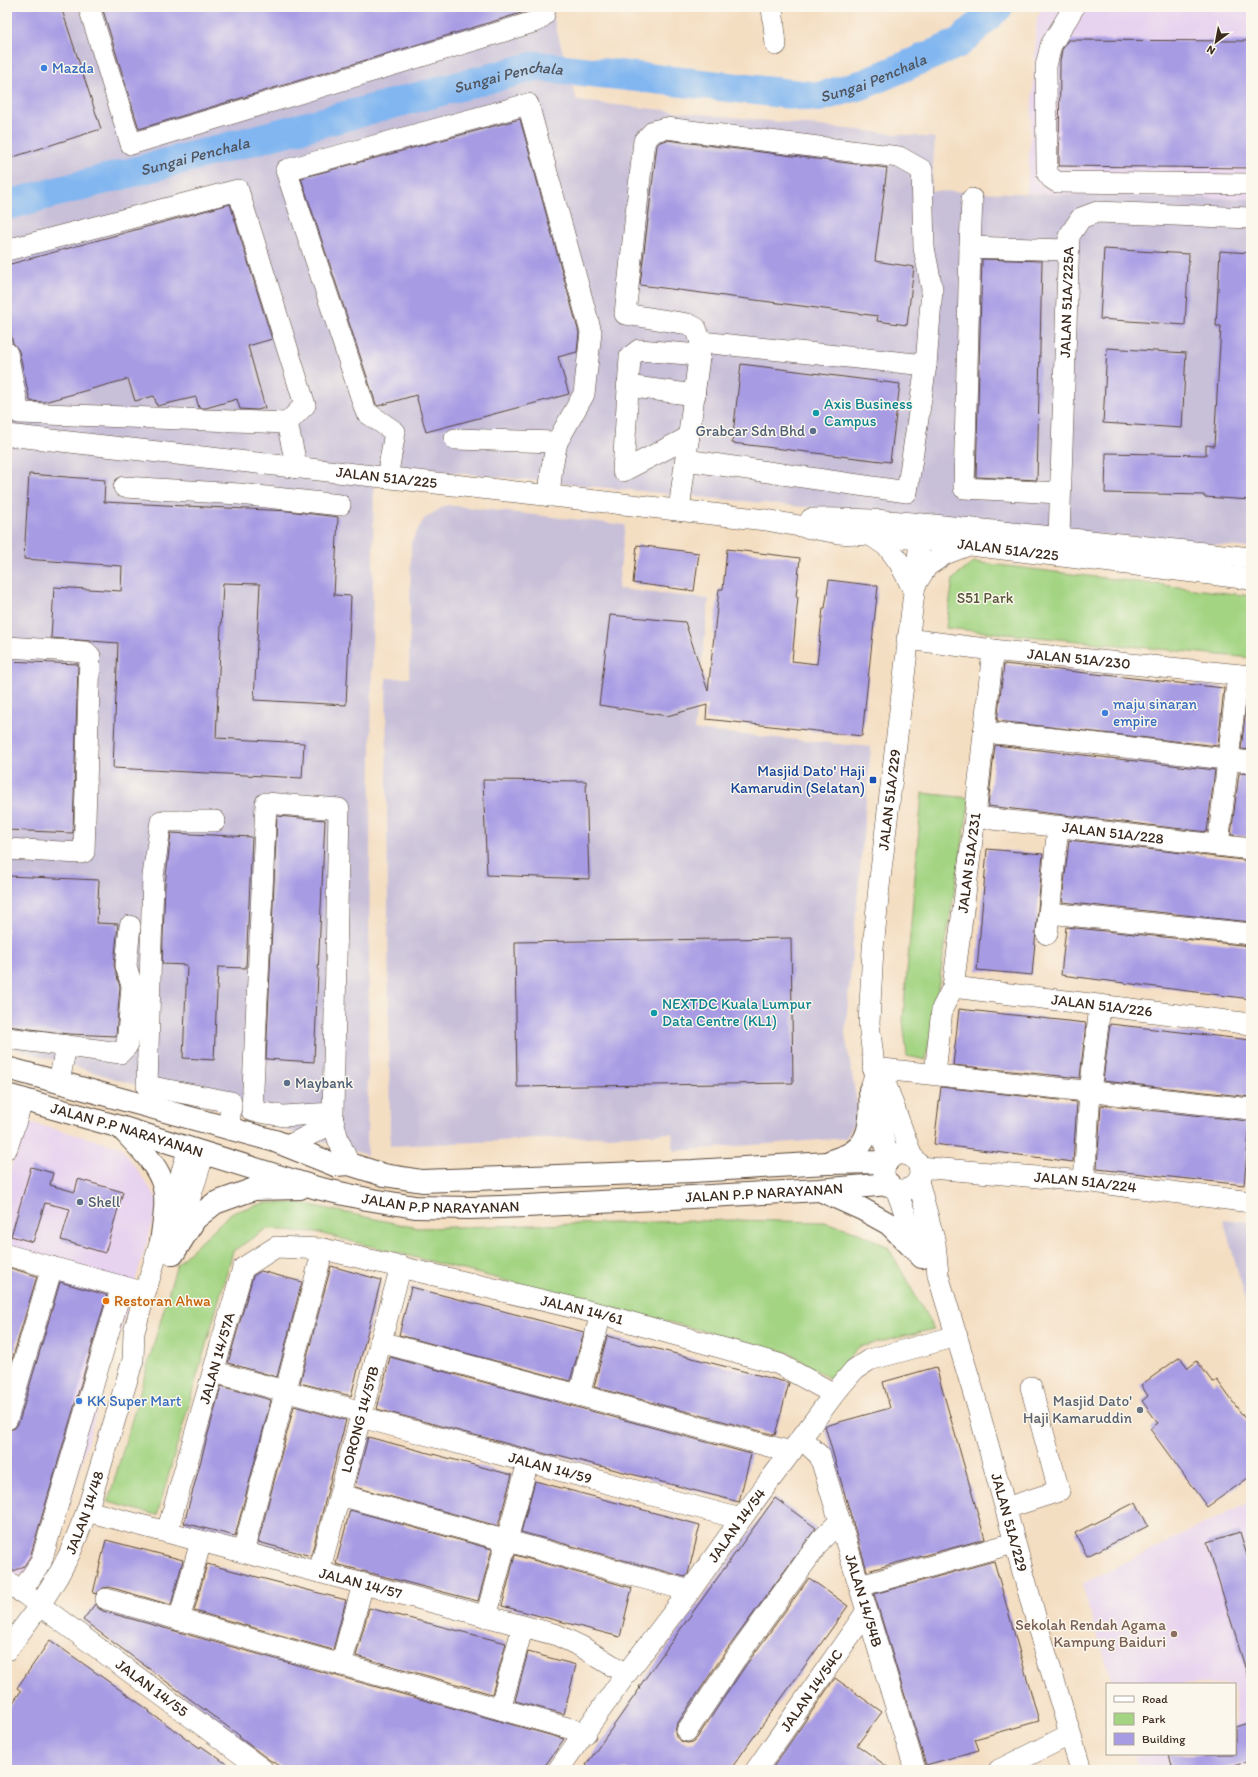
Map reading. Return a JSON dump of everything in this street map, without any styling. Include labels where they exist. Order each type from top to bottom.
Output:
[{"type":"main road","name":"JALAN P.P NARAYANAN","points":[[7,1068],[229,1129],[288,1146],[342,1164],[384,1175],[422,1181],[693,1171],[888,1161]]},
{"type":"main road","points":[[827,1163],[854,1151],[866,1136],[871,1119],[873,1078]]},
{"type":"main road","name":"JALAN P.P NARAYANAN","points":[[15,1097],[120,1127],[198,1145],[318,1188],[367,1199],[415,1207],[470,1208],[892,1187]]},
{"type":"main road","points":[[136,1103],[187,1124],[198,1145],[216,1135],[300,1161],[342,1164]]},
{"type":"main road","points":[[120,1127],[156,1168],[163,1182],[167,1248]]},
{"type":"main road","points":[[167,1248],[195,1219],[214,1203],[254,1190],[318,1188]]},
{"type":"main road","points":[[819,1190],[862,1209],[889,1224],[922,1257]]},
{"type":"street","points":[[89,7],[131,144],[537,21],[544,16],[545,7]]},
{"type":"street","points":[[772,7],[776,45]]},
{"type":"street","points":[[1074,7],[1051,45],[1046,66],[1047,173],[1050,178],[1057,182],[1251,184]]},
{"type":"street","points":[[387,478],[396,432],[366,412],[286,170],[528,104],[591,332],[584,394],[557,442],[549,496]]},
{"type":"street","points":[[679,510],[701,349],[696,328],[688,324],[625,314],[644,141],[654,131],[666,128],[899,157],[922,170],[924,248],[932,289],[926,365],[906,492],[686,460]]},
{"type":"street","points":[[7,250],[238,190],[305,405],[286,423],[19,413],[7,353]]},
{"type":"street","points":[[972,199],[964,488],[1060,493]]},
{"type":"street","name":"JALAN 51A/225A","points":[[1059,537],[1067,250],[1069,236],[1081,218],[1097,212],[1251,218]]},
{"type":"street","points":[[970,247],[1067,250]]},
{"type":"street","points":[[689,437],[623,471],[627,386],[630,357],[639,350],[701,349],[926,365]]},
{"type":"street","points":[[627,386],[695,395]]},
{"type":"street","points":[[286,423],[297,468]]},
{"type":"street","name":"JALAN 51A/225","points":[[7,435],[766,520],[838,533],[872,536],[920,532],[1059,537],[1251,558]]},
{"type":"street","points":[[455,439],[557,442]]},
{"type":"street","points":[[239,494],[242,462]]},
{"type":"street","points":[[124,487],[239,494],[340,505]]},
{"type":"street","name":"JALAN 51A/225","points":[[766,520],[839,518],[920,532],[967,546],[1251,579]]},
{"type":"street","name":"JALAN 51A/229","points":[[888,1161],[873,1078],[869,1023],[873,949],[920,532]]},
{"type":"street","points":[[872,536],[888,547],[899,562],[913,589]]},
{"type":"street","points":[[913,589],[927,566],[945,554],[967,546]]},
{"type":"street","name":"JALAN 51A/230","points":[[907,639],[993,650],[1244,675]]},
{"type":"street","points":[[7,647],[86,652],[90,656],[84,852],[80,854],[7,849]]},
{"type":"street","name":"JALAN 51A/231","points":[[935,1074],[942,1010],[953,987],[975,817],[993,650]]},
{"type":"street","points":[[1218,845],[1228,759],[1244,675]]},
{"type":"street","points":[[984,732],[1251,762]]},
{"type":"street","points":[[332,1115],[284,1116],[252,1111],[266,802],[339,809],[332,1115],[342,1164]]},
{"type":"street","name":"JALAN 51A/228","points":[[975,817],[1251,849]]},
{"type":"street","points":[[215,821],[161,822],[153,876],[148,1086],[231,1102],[229,1129]]},
{"type":"street","points":[[1047,934],[1058,826]]},
{"type":"street","points":[[1049,913],[1251,934]]},
{"type":"street","points":[[7,1038],[120,1053],[126,1046],[132,986],[126,966],[130,926]]},
{"type":"street","name":"JALAN 51A/226","points":[[953,987],[1251,1024]]},
{"type":"street","points":[[1084,1181],[1090,1092],[1100,1006]]},
{"type":"street","points":[[59,1082],[66,1046]]},
{"type":"street","points":[[873,1078],[935,1074],[957,1078],[1251,1109]]},
{"type":"street","name":"JALAN 51A/229","points":[[873,1078],[886,1085],[916,1168],[935,1243],[938,1275],[1006,1508],[1014,1543],[1069,1735],[1081,1770]]},
{"type":"street","points":[[7,1148],[15,1097]]},
{"type":"street","points":[[288,1146],[327,1126],[332,1115]]},
{"type":"street","name":"JALAN 14/48","points":[[132,1360],[147,1335],[167,1248],[198,1145]]},
{"type":"street","points":[[900,1154],[916,1168],[908,1189],[892,1187],[884,1173],[888,1161],[900,1154]]},
{"type":"street","name":"JALAN 51A/224","points":[[916,1168],[1084,1181],[1251,1202]]},
{"type":"street","name":"JALAN 51A/229","points":[[892,1187],[922,1257],[938,1275]]},
{"type":"street","name":"JALAN 14/57A","points":[[167,1532],[244,1268],[276,1247],[323,1249]]},
{"type":"street","name":"JALAN 14/48","points":[[7,1650],[40,1605],[70,1553],[87,1510],[132,1360],[134,1332],[145,1293],[167,1248]]},
{"type":"street","points":[[243,1552],[323,1249]]},
{"type":"street","name":"JALAN 14/61","points":[[323,1249],[401,1266],[601,1314],[779,1364],[834,1394]]},
{"type":"street","points":[[7,1255],[145,1293]]},
{"type":"street","name":"LORONG 14/57B","points":[[319,1572],[401,1266]]},
{"type":"street","points":[[7,1419],[52,1267]]},
{"type":"street","points":[[14,1586],[41,1562],[122,1286]]},
{"type":"street","points":[[579,1395],[601,1314]]},
{"type":"street","name":"JALAN 14/54","points":[[558,1770],[586,1733],[626,1674],[690,1591],[741,1519],[834,1394],[854,1370],[869,1360],[957,1336]]},
{"type":"street","points":[[380,1342],[579,1395],[796,1445]]},
{"type":"street","name":"JALAN 14/59","points":[[214,1372],[286,1391],[528,1462],[741,1519]]},
{"type":"street","points":[[1006,1508],[1059,1491],[1031,1388]]},
{"type":"street","name":"JALAN 14/54B","points":[[796,1445],[820,1456],[915,1770]]},
{"type":"street","points":[[486,1617],[528,1462]]},
{"type":"street","points":[[340,1495],[690,1591]]},
{"type":"street","name":"JALAN 14/57","points":[[87,1510],[557,1635],[582,1647],[626,1674]]},
{"type":"street","points":[[687,1731],[736,1658],[821,1540],[840,1521]]},
{"type":"street","points":[[179,1620],[201,1541]]},
{"type":"street","points":[[860,1586],[1014,1543]]},
{"type":"street","points":[[341,1665],[363,1584]]},
{"type":"street","name":"JALAN 14/55","points":[[14,1586],[263,1770]]},
{"type":"street","points":[[106,1600],[586,1733]]},
{"type":"street","name":"JALAN 14/54C","points":[[756,1770],[867,1611]]},
{"type":"street","points":[[500,1709],[523,1626]]},
{"type":"street","points":[[999,1770],[1069,1735]]},
{"type":"shaded area","points":[[7,7],[550,7],[577,101],[935,138],[931,191],[1251,199],[1251,548],[916,518],[374,465],[367,1155],[7,1046]]},
{"type":"shaded area","points":[[1043,7],[1251,7],[1251,199],[1027,193],[1037,18]]},
{"type":"shaded area","name":"NEXTDC Kuala Lumpur Data Centre (KL1)","points":[[446,505],[625,525],[618,589],[709,599],[694,730],[871,747],[845,1034],[859,1115],[846,1138],[674,1151],[672,1133],[390,1146],[386,678],[409,678],[411,542],[424,519]]},
{"type":"shaded area","points":[[25,1121],[121,1147],[159,1201],[52,1562],[13,1578],[7,1574],[7,1431],[56,1263],[7,1248],[7,1181]]},
{"type":"shaded area","points":[[1223,1219],[1251,1222],[1251,1319]]},
{"type":"shaded area","name":"Sekolah Rendah Agama Kampung Baiduri","points":[[1251,1501],[1251,1770],[1139,1770],[1134,1755],[1236,1755],[1236,1683],[1113,1683],[1082,1584]]},
{"type":"green space","name":"S51 Park","points":[[974,562],[1251,596],[1251,658],[946,628],[953,579]]},
{"type":"green space","points":[[922,793],[970,798],[926,1060],[907,1056],[903,1019]]},
{"type":"green space","points":[[264,1203],[301,1203],[417,1228],[734,1220],[825,1222],[858,1232],[888,1247],[934,1329],[859,1347],[830,1379],[790,1353],[315,1232],[266,1229],[233,1251],[157,1515],[108,1502],[177,1264],[231,1213]]},
{"type":"building","name":"Mazda","points":[[7,7],[61,7],[101,129],[7,159]]},
{"type":"building","points":[[102,7],[533,7],[531,10],[139,129]]},
{"type":"building","points":[[1068,40],[1251,41],[1251,168],[1059,166],[1060,61],[1062,50]]},
{"type":"building","points":[[520,119],[579,333],[577,352],[558,357],[569,394],[426,432],[416,395],[378,406],[376,404],[301,178]]},
{"type":"building","points":[[667,140],[887,168],[875,261],[914,267],[907,325],[877,321],[878,316],[640,285],[657,145],[660,142]]},
{"type":"building","points":[[230,204],[272,339],[248,346],[265,408],[257,410],[240,409],[237,399],[206,408],[199,408],[196,397],[157,406],[154,396],[135,401],[128,379],[44,402],[30,401],[19,351],[13,343],[7,321],[7,265]]},
{"type":"building","points":[[1104,249],[1189,254],[1185,325],[1100,319]]},
{"type":"building","points":[[1220,251],[1251,253],[1251,500],[1204,497],[1204,495],[1105,493],[1106,453],[1206,455],[1206,445],[1214,446],[1221,326],[1216,326]]},
{"type":"building","points":[[982,259],[1042,261],[1037,480],[976,477]]},
{"type":"building","points":[[1107,348],[1186,353],[1182,428],[1103,423]]},
{"type":"building","name":"Axis Business Campus","points":[[741,364],[900,384],[890,462],[732,443]]},
{"type":"building","points":[[29,474],[105,480],[104,502],[288,511],[338,517],[334,595],[351,596],[346,705],[254,700],[260,584],[223,583],[216,738],[304,743],[302,778],[113,768],[118,643],[51,638],[54,587],[121,591],[122,566],[24,559]]},
{"type":"building","points":[[637,545],[699,553],[694,591],[633,583]]},
{"type":"building","points":[[727,549],[800,558],[792,661],[817,664],[823,608],[825,608],[829,580],[878,586],[862,736],[706,719],[707,705],[667,716],[599,705],[610,615],[685,622],[708,691],[719,589],[723,589]]},
{"type":"building","points":[[7,661],[78,664],[73,833],[7,830]]},
{"type":"building","points":[[1004,664],[1224,688],[1218,746],[997,721]]},
{"type":"building","points":[[1248,691],[1251,691],[1251,750],[1241,749]]},
{"type":"building","points":[[995,745],[1215,770],[1207,832],[988,806]]},
{"type":"building","points":[[1239,773],[1251,774],[1251,837],[1231,835]]},
{"type":"building","points":[[483,780],[586,781],[589,879],[487,875]]},
{"type":"building","points":[[277,816],[325,820],[314,1062],[266,1059]]},
{"type":"building","points":[[171,833],[252,837],[246,968],[218,967],[214,1060],[183,1058],[187,965],[162,964],[165,885]]},
{"type":"building","points":[[1069,840],[1251,861],[1251,922],[1062,902]]},
{"type":"building","points":[[987,849],[1043,854],[1032,975],[977,970]]},
{"type":"building","points":[[7,876],[99,880],[97,923],[118,924],[114,965],[120,987],[116,1036],[69,1034],[7,1026]]},
{"type":"building","points":[[1066,927],[1251,946],[1251,999],[1061,975]]},
{"type":"building","name":"NEXTDC Kuala Lumpur Data Centre (KL1)","points":[[791,938],[793,1083],[517,1087],[515,942]]},
{"type":"building","points":[[959,1009],[1086,1023],[1080,1078],[953,1065]]},
{"type":"building","points":[[1110,1024],[1251,1040],[1251,1097],[1103,1081]]},
{"type":"building","points":[[941,1087],[1077,1102],[1073,1162],[934,1144]]},
{"type":"building","points":[[1101,1105],[1250,1122],[1244,1185],[1097,1169]]},
{"type":"building","points":[[31,1167],[53,1173],[50,1185],[75,1192],[78,1179],[123,1192],[105,1253],[61,1240],[70,1209],[45,1203],[33,1242],[11,1236]]},
{"type":"building","points":[[331,1266],[381,1280],[351,1396],[300,1383]]},
{"type":"building","points":[[7,1267],[37,1276],[7,1377]]},
{"type":"building","points":[[261,1271],[302,1282],[277,1377],[228,1363],[253,1276]]},
{"type":"building","points":[[60,1282],[107,1295],[30,1557],[24,1566],[14,1571],[7,1569],[7,1431],[15,1428],[19,1422]]},
{"type":"building","points":[[411,1287],[584,1332],[570,1381],[399,1335]]},
{"type":"building","points":[[607,1336],[789,1383],[775,1435],[594,1387]]},
{"type":"building","points":[[390,1357],[751,1454],[739,1502],[558,1455],[557,1457],[377,1409]]},
{"type":"building","points":[[1180,1357],[1188,1368],[1197,1361],[1213,1383],[1217,1380],[1251,1427],[1251,1476],[1207,1507],[1150,1429],[1158,1423],[1142,1401],[1148,1396],[1141,1385]]},
{"type":"building","points":[[936,1367],[985,1539],[867,1571],[825,1426],[890,1408],[883,1382]]},
{"type":"building","points":[[221,1386],[271,1400],[235,1536],[184,1523]]},
{"type":"building","points":[[294,1406],[346,1420],[311,1556],[258,1542]]},
{"type":"building","points":[[368,1437],[512,1475],[498,1526],[355,1487]]},
{"type":"building","points":[[535,1481],[700,1525],[688,1574],[685,1577],[521,1532]]},
{"type":"building","points":[[775,1498],[816,1528],[726,1651],[677,1724],[675,1731],[676,1737],[687,1743],[693,1742],[697,1738],[746,1665],[809,1578],[848,1606],[730,1770],[594,1770],[586,1765],[640,1688],[639,1687]]},
{"type":"building","points":[[1136,1502],[1148,1526],[1087,1556],[1075,1533]]},
{"type":"building","points":[[350,1510],[492,1549],[478,1601],[336,1564]]},
{"type":"building","points":[[1240,1532],[1251,1569],[1251,1676],[1248,1677],[1207,1542]]},
{"type":"building","points":[[106,1540],[183,1560],[171,1605],[109,1587],[103,1588],[96,1594],[93,1593]]},
{"type":"building","points":[[515,1555],[632,1588],[620,1637],[502,1606]]},
{"type":"building","points":[[994,1561],[1039,1721],[975,1739],[979,1750],[926,1765],[874,1594]]},
{"type":"building","points":[[207,1564],[346,1600],[333,1650],[194,1611]]},
{"type":"building","points":[[95,1604],[103,1611],[564,1739],[542,1770],[286,1770],[268,1759],[239,1737],[240,1736],[83,1620]]},
{"type":"building","points":[[369,1608],[506,1643],[492,1694],[356,1656]]},
{"type":"building","points":[[50,1640],[200,1748],[201,1746],[235,1770],[16,1770],[7,1763],[7,1711],[21,1691],[17,1688]]},
{"type":"building","points":[[528,1652],[576,1665],[564,1714],[515,1701]]},
{"type":"building","points":[[835,1678],[882,1712],[857,1745],[892,1770],[771,1770]]},
{"type":"building","points":[[1251,1722],[1251,1761],[1221,1770],[1173,1770],[1169,1755],[1236,1755],[1236,1727]]},
{"type":"waterway","name":"Sungai Penchala","points":[[7,205],[536,66],[819,97],[864,84],[959,43],[998,7]]},
{"type":"place","name":"Mazda","points":[[44,68]]},
{"type":"place","name":"Axis Business Campus","points":[[816,413]]},
{"type":"place","name":"Grabcar Sdn Bhd","points":[[813,431]]},
{"type":"place","name":"maju sinaran empire","points":[[1105,713]]},
{"type":"place","name":"Masjid Dato' Haji Kamarudin (Selatan)","points":[[873,780]]},
{"type":"place","name":"NEXTDC Kuala Lumpur Data Centre (KL1)","points":[[654,1013]]},
{"type":"place","name":"Maybank","points":[[287,1083]]},
{"type":"place","name":"Shell","points":[[80,1202]]},
{"type":"place","name":"Restoran Ahwa","points":[[106,1301]]},
{"type":"place","name":"KK Super Mart","points":[[79,1401]]},
{"type":"place","name":"Masjid Dato' Haji Kamaruddin","points":[[1140,1410]]},
{"type":"place","name":"Sekolah Rendah Agama Kampung Baiduri","points":[[1174,1634]]}]
